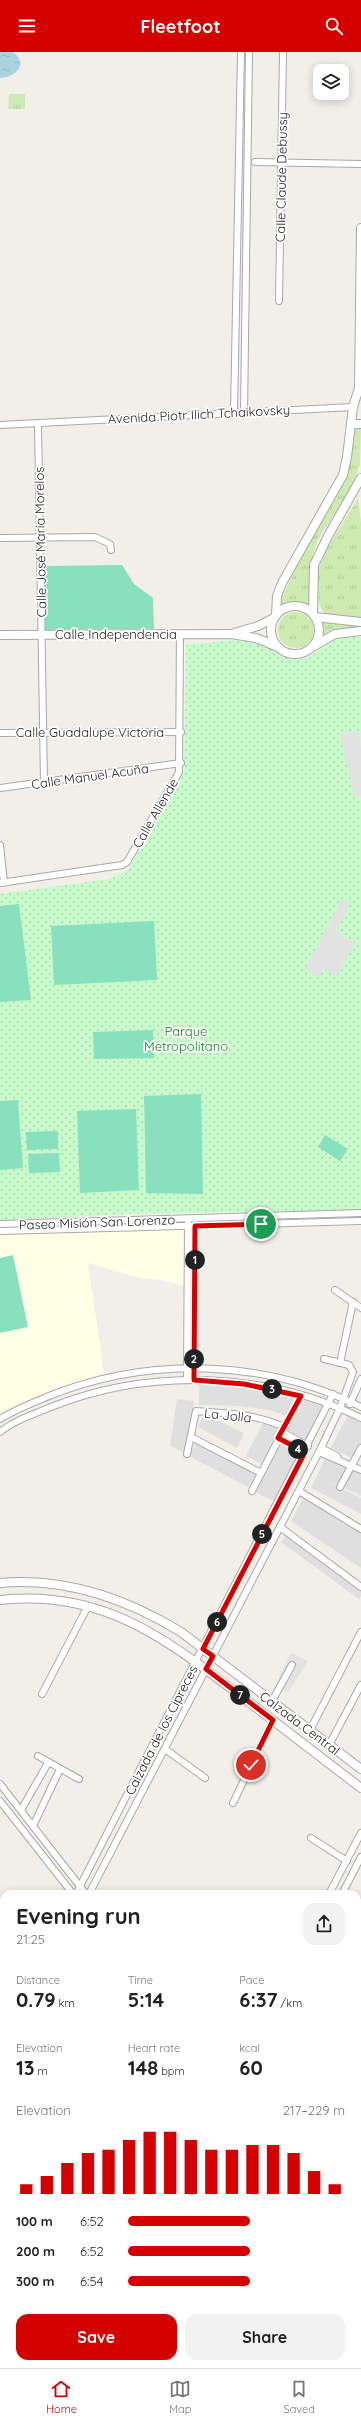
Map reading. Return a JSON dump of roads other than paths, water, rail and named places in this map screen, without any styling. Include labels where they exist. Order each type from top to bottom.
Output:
[{"type":"street","points":[[234,412],[241,52]]},
{"type":"street","points":[[244,412],[249,52]]},
{"type":"street","name":"Calle Claude Debussy","points":[[279,301],[283,52]]},
{"type":"street","points":[[255,162],[361,164]]},
{"type":"street","points":[[361,228],[360,391],[351,424],[343,475],[282,583],[277,596],[272,633],[278,647],[291,654],[306,652],[335,634],[361,632]]},
{"type":"street","name":"Avenida Piotr Ilich Tchaikovsky","points":[[0,425],[357,406]]},
{"type":"street","name":"Calle José María Morelos","points":[[38,423],[44,782]]},
{"type":"street","points":[[351,424],[361,424]]},
{"type":"street","points":[[361,478],[361,484]]},
{"type":"street","points":[[312,648],[319,633],[314,615],[313,574],[316,560],[361,478]]},
{"type":"street","points":[[0,538],[95,537],[110,544],[111,550]]},
{"type":"street","points":[[275,617],[288,608],[294,606],[308,610],[314,615],[361,622]]},
{"type":"street","name":"Calle Independencia","points":[[232,634],[258,626],[275,617]]},
{"type":"street","name":"Calle Allende","points":[[2,883],[122,865],[127,862],[179,772],[181,763],[180,634]]},
{"type":"street","name":"Calle Independencia","points":[[0,635],[232,634],[256,638],[278,647]]},
{"type":"street","name":"Calle Guadalupe Victoria","points":[[0,733],[181,732]]},
{"type":"street","name":"Calle Manuel Acuña","points":[[0,788],[181,763]]},
{"type":"street","points":[[0,846],[2,883]]},
{"type":"street","name":"Paseo Misión San Lorenzo","points":[[0,1224],[195,1219],[361,1212]]},
{"type":"street","points":[[187,1219],[187,1380]]},
{"type":"street","points":[[194,1380],[195,1219]]},
{"type":"street","name":"Paseo Misión San Lorenzo","points":[[0,1231],[361,1221]]},
{"type":"street","points":[[335,1290],[361,1308]]},
{"type":"street","points":[[324,1359],[340,1363],[353,1302]]},
{"type":"street","name":"Calzada de los Cipreces","points":[[90,1890],[238,1609],[310,1470],[340,1408],[353,1372],[349,1365],[340,1363]]},
{"type":"street","points":[[11,1425],[3,1418],[38,1400],[76,1386],[129,1373],[194,1366],[267,1376],[301,1384],[333,1394],[361,1407]]},
{"type":"street","points":[[347,1411],[361,1379]]},
{"type":"street","points":[[97,1380],[102,1390]]},
{"type":"street","points":[[0,1432],[42,1410],[80,1397],[102,1390],[154,1381],[194,1380],[244,1384],[301,1396],[330,1404],[361,1418]]},
{"type":"street","points":[[76,1386],[80,1397]]},
{"type":"street","name":"Calzada de los Cipreces","points":[[78,1890],[330,1404],[333,1394]]},
{"type":"street","points":[[252,1490],[301,1396]]},
{"type":"street","points":[[38,1400],[42,1410]]},
{"type":"street","name":"La Jolla","points":[[187,1454],[196,1411],[236,1414],[268,1420],[281,1433],[305,1452]]},
{"type":"street","name":"La Jolla","points":[[281,1433],[308,1446]]},
{"type":"street","points":[[191,1436],[261,1473]]},
{"type":"street","points":[[340,1487],[361,1448]]},
{"type":"street","points":[[320,1450],[361,1470]]},
{"type":"street","points":[[299,1464],[310,1470]]},
{"type":"street","points":[[299,1491],[361,1529]]},
{"type":"street","points":[[280,1526],[361,1587]]},
{"type":"street","points":[[246,1566],[257,1571]]},
{"type":"street","name":"Calzada Central","points":[[0,1583],[57,1586],[92,1591],[139,1608],[181,1632],[361,1769]]},
{"type":"street","points":[[57,1586],[61,1600]]},
{"type":"street","name":"Calzada Central","points":[[0,1600],[20,1598],[61,1600],[88,1606],[148,1629],[206,1669],[361,1788]]},
{"type":"street","points":[[227,1603],[238,1609]]},
{"type":"street","points":[[42,1694],[88,1606]]},
{"type":"street","points":[[310,1730],[361,1632]]},
{"type":"street","points":[[272,1701],[292,1665]]},
{"type":"street","points":[[330,1745],[361,1685]]},
{"type":"street","points":[[233,1803],[273,1720]]},
{"type":"street","points":[[165,1749],[205,1778]]},
{"type":"street","points":[[38,1756],[48,1763],[79,1779]]},
{"type":"street","points":[[21,1810],[48,1763]]},
{"type":"street","points":[[33,1826],[60,1769]]},
{"type":"street","points":[[0,1784],[84,1890]]},
{"type":"street","points":[[0,1796],[6,1791]]},
{"type":"street","points":[[0,1801],[70,1890]]},
{"type":"street","points":[[331,1890],[361,1833]]},
{"type":"street","points":[[310,1838],[347,1861]]},
{"type":"street","points":[[344,1890],[361,1856]]},
{"type":"water","points":[[0,52],[13,52],[18,57],[20,65],[11,75],[0,78]]},
{"type":"park label","name":"Parque Metropolitano","points":[[186,1038]]}]
